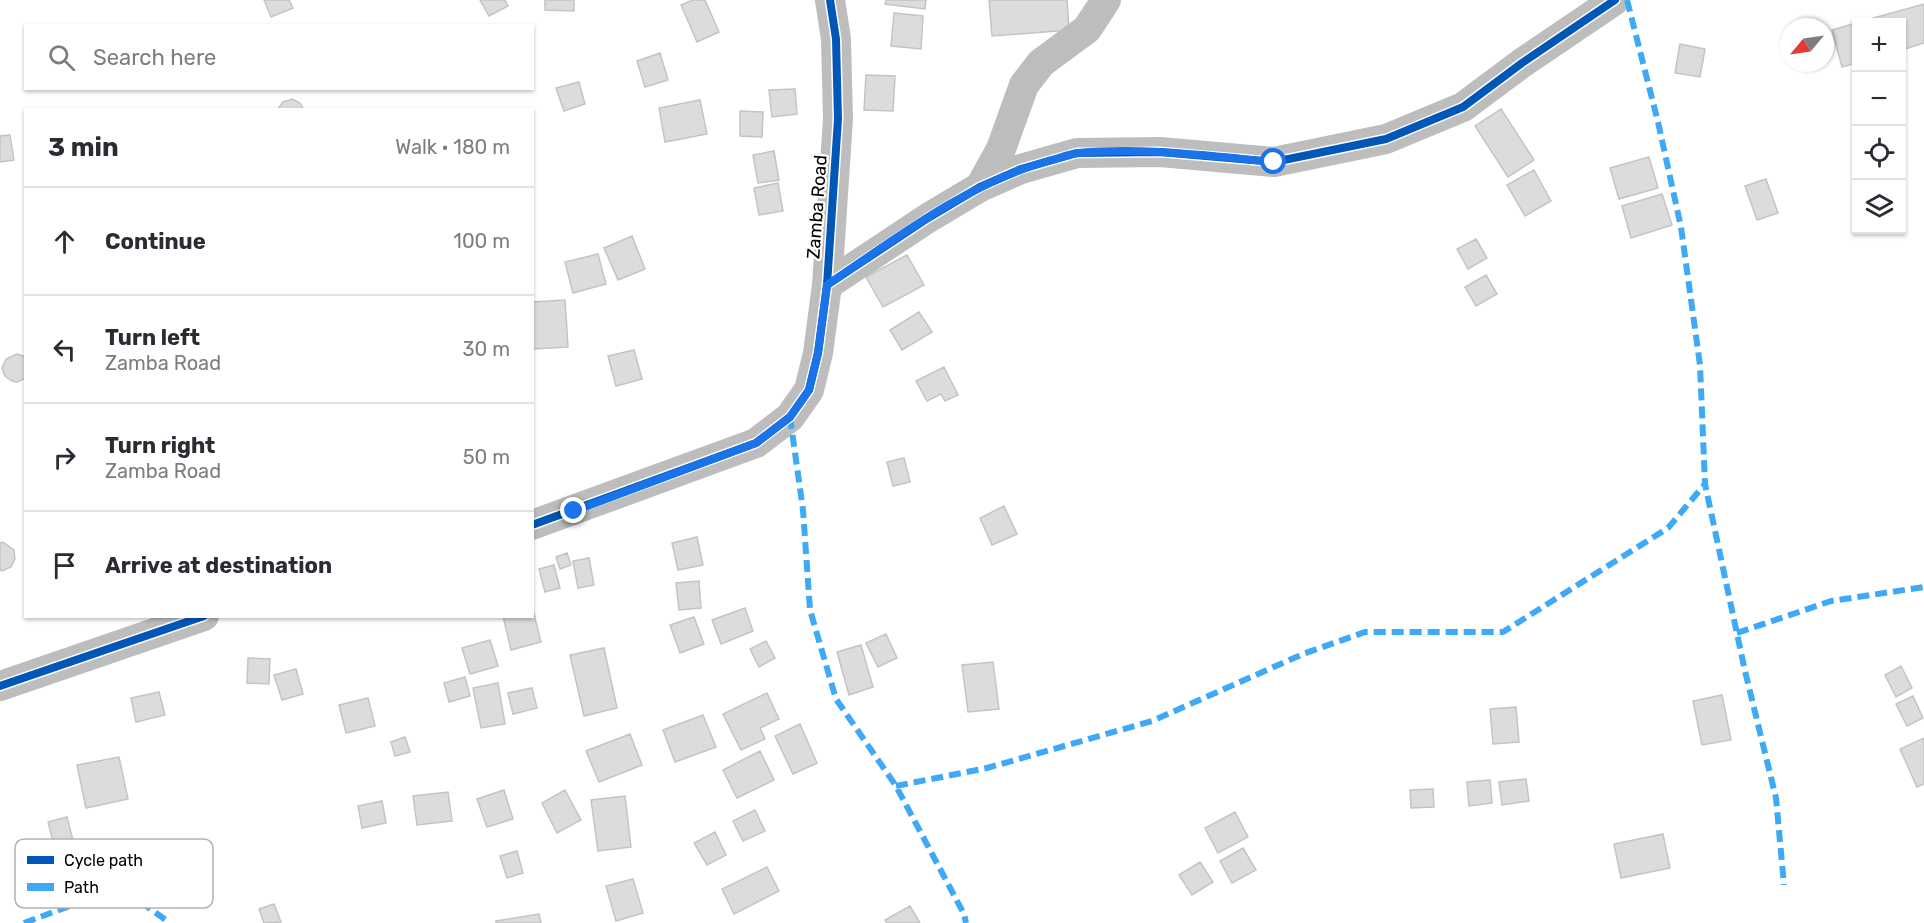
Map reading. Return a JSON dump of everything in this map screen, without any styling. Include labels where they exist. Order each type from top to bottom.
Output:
[{"type":"street","name":"Zamba Road","points":[[534,524],[756,443],[790,417],[809,390],[818,353],[827,285],[838,118],[836,39],[830,0]]},
{"type":"street","points":[[980,187],[1001,149],[1024,85],[1041,63],[1087,29],[1106,0]]},
{"type":"street","points":[[827,285],[928,218],[980,187],[1021,169],[1077,153],[1160,152],[1274,162],[1386,139],[1463,107],[1522,63],[1615,0]]},
{"type":"street","points":[[0,686],[198,618]]},
{"type":"building","points":[[264,0],[289,0],[293,8],[271,17]]},
{"type":"building","points":[[480,0],[505,0],[508,6],[489,16]]},
{"type":"building","points":[[545,0],[574,0],[574,11],[545,10]]},
{"type":"building","points":[[693,0],[705,0],[719,32],[697,42],[681,5]]},
{"type":"building","points":[[886,0],[926,0],[925,9],[885,4]]},
{"type":"building","points":[[989,0],[1067,0],[1069,30],[992,36]]},
{"type":"building","points":[[1924,4],[1924,43],[1906,49],[1906,18],[1873,18]]},
{"type":"building","points":[[894,13],[923,16],[921,49],[891,46]]},
{"type":"building","points":[[1852,24],[1852,64],[1842,67],[1834,29]]},
{"type":"building","points":[[1680,44],[1705,49],[1700,77],[1675,73]]},
{"type":"building","points":[[660,53],[668,80],[645,87],[637,61]]},
{"type":"building","points":[[866,75],[895,76],[893,111],[864,110]]},
{"type":"building","points":[[579,82],[585,104],[564,111],[556,88]]},
{"type":"building","points":[[795,89],[797,114],[772,117],[769,90]]},
{"type":"building","points":[[292,99],[300,103],[303,108],[278,108],[283,102]]},
{"type":"building","points":[[700,100],[707,134],[665,142],[659,108]]},
{"type":"building","points":[[1501,109],[1534,160],[1508,177],[1475,126]]},
{"type":"building","points":[[740,111],[763,112],[762,137],[740,136]]},
{"type":"building","points":[[10,135],[14,160],[0,162],[0,136]]},
{"type":"building","points":[[774,151],[779,180],[758,183],[753,155]]},
{"type":"building","points":[[1649,157],[1658,188],[1619,199],[1610,168]]},
{"type":"building","points":[[1534,170],[1551,201],[1525,216],[1507,185]]},
{"type":"building","points":[[1766,179],[1778,213],[1757,220],[1745,186]]},
{"type":"building","points":[[778,183],[783,211],[759,215],[754,188]]},
{"type":"building","points":[[1662,194],[1672,225],[1631,238],[1622,206]]},
{"type":"building","points":[[632,236],[645,269],[618,280],[604,248]]},
{"type":"building","points":[[1476,239],[1487,258],[1468,269],[1457,249]]},
{"type":"building","points":[[598,254],[606,284],[573,293],[565,262]]},
{"type":"building","points":[[907,255],[924,285],[883,307],[866,277]]},
{"type":"building","points":[[1486,275],[1497,294],[1476,306],[1465,287]]},
{"type":"building","points":[[565,300],[568,347],[534,349],[534,302]]},
{"type":"building","points":[[919,312],[932,332],[902,350],[890,330]]},
{"type":"building","points":[[634,350],[642,379],[616,386],[608,356]]},
{"type":"building","points":[[17,354],[24,356],[24,379],[17,382],[5,376],[2,368],[6,359]]},
{"type":"building","points":[[944,367],[958,395],[945,401],[941,394],[927,401],[916,381]]},
{"type":"building","points":[[904,458],[910,482],[893,486],[887,462]]},
{"type":"building","points":[[1004,506],[1017,534],[992,545],[980,518]]},
{"type":"building","points":[[697,537],[703,565],[678,570],[672,543]]},
{"type":"building","points":[[3,542],[14,550],[15,559],[11,567],[2,571],[0,570],[0,543]]},
{"type":"building","points":[[567,553],[571,565],[560,569],[556,557]]},
{"type":"building","points":[[589,558],[594,585],[578,588],[573,561]]},
{"type":"building","points":[[554,565],[560,588],[545,592],[539,569]]},
{"type":"building","points":[[699,581],[701,608],[679,610],[676,583]]},
{"type":"building","points":[[745,608],[753,631],[721,644],[712,620]]},
{"type":"building","points":[[534,614],[541,642],[511,650],[503,618],[534,618]]},
{"type":"building","points":[[694,617],[704,644],[680,653],[670,625]]},
{"type":"building","points":[[886,634],[897,658],[878,667],[866,643]]},
{"type":"building","points":[[490,640],[498,666],[470,674],[462,648]]},
{"type":"building","points":[[766,641],[775,658],[759,667],[750,649]]},
{"type":"building","points":[[861,645],[873,687],[849,695],[837,652]]},
{"type":"building","points":[[604,648],[617,708],[584,716],[570,655]]},
{"type":"building","points":[[248,658],[270,659],[269,684],[247,683]]},
{"type":"building","points":[[993,662],[999,709],[968,712],[962,665]]},
{"type":"building","points":[[1901,666],[1912,688],[1896,697],[1885,675]]},
{"type":"building","points":[[296,669],[303,694],[282,700],[274,675]]},
{"type":"building","points":[[465,677],[470,696],[449,702],[444,683]]},
{"type":"building","points":[[498,683],[505,724],[481,728],[473,688]]},
{"type":"building","points":[[532,688],[537,708],[513,714],[508,693]]},
{"type":"building","points":[[159,692],[165,715],[136,722],[131,698]]},
{"type":"building","points":[[767,693],[779,719],[760,728],[765,739],[741,750],[723,714]]},
{"type":"building","points":[[1722,695],[1731,740],[1702,745],[1693,701]]},
{"type":"building","points":[[1913,696],[1923,718],[1907,726],[1896,704]]},
{"type":"building","points":[[368,698],[375,726],[346,733],[339,705]]},
{"type":"building","points":[[1516,707],[1519,742],[1493,744],[1490,709]]},
{"type":"building","points":[[703,715],[716,747],[675,762],[663,730]]},
{"type":"building","points":[[800,724],[817,763],[793,774],[775,736]]},
{"type":"building","points":[[630,734],[642,765],[599,782],[586,751]]},
{"type":"building","points":[[405,737],[410,752],[395,756],[391,742]]},
{"type":"building","points":[[1924,738],[1924,784],[1917,787],[1900,749]]},
{"type":"building","points":[[760,751],[774,780],[737,798],[723,770]]},
{"type":"building","points":[[119,757],[128,799],[86,808],[77,765]]},
{"type":"building","points":[[1526,779],[1529,801],[1502,805],[1499,782]]},
{"type":"building","points":[[1490,780],[1492,803],[1469,806],[1467,782]]},
{"type":"building","points":[[1433,789],[1434,807],[1411,808],[1410,790]]},
{"type":"building","points":[[504,790],[513,819],[487,827],[477,799]]},
{"type":"building","points":[[565,790],[581,820],[557,833],[542,803]]},
{"type":"building","points":[[448,792],[452,821],[417,825],[413,796]]},
{"type":"building","points":[[625,796],[631,847],[598,851],[591,800]]},
{"type":"building","points":[[382,801],[386,823],[362,828],[358,806]]},
{"type":"building","points":[[755,810],[765,831],[743,841],[733,821]]},
{"type":"building","points":[[1235,812],[1248,837],[1218,853],[1205,828]]},
{"type":"building","points":[[67,817],[73,839],[52,839],[48,822]]},
{"type":"building","points":[[715,832],[726,855],[707,865],[694,843]]},
{"type":"building","points":[[1663,834],[1670,868],[1621,878],[1614,844]]},
{"type":"building","points":[[1243,848],[1256,870],[1232,883],[1220,861]]},
{"type":"building","points":[[517,851],[523,873],[507,878],[500,856]]},
{"type":"building","points":[[1200,862],[1213,882],[1192,895],[1179,875]]},
{"type":"building","points":[[767,867],[779,891],[734,914],[722,889]]},
{"type":"building","points":[[633,879],[643,913],[616,921],[606,886]]},
{"type":"building","points":[[274,904],[281,922],[264,923],[259,909]]},
{"type":"building","points":[[910,906],[920,923],[887,923],[885,920]]},
{"type":"building","points":[[539,914],[541,923],[496,923],[496,921]]},
{"type":"marked path","points":[[1627,0],[1658,122],[1681,227],[1700,365],[1705,484],[1745,671],[1776,798],[1784,885]]},
{"type":"marked path","points":[[790,417],[803,510],[810,610],[836,699],[896,786],[964,914],[966,923]]},
{"type":"marked path","points":[[896,786],[987,768],[1152,721],[1303,654],[1365,632],[1503,632],[1668,528],[1705,484]]},
{"type":"marked path","points":[[1737,633],[1831,601],[1924,587]]},
{"type":"marked path","points":[[24,923],[64,908]]},
{"type":"marked path","points":[[149,908],[170,923]]},
{"type":"cycle path","points":[[534,524],[756,443],[790,417],[809,390],[818,353],[827,285],[838,119],[836,39],[830,0]]},
{"type":"cycle path","points":[[827,285],[928,218],[980,187],[1021,169],[1077,153],[1160,152],[1274,162],[1386,139],[1463,107],[1522,63],[1615,0]]},
{"type":"cycle path","points":[[0,686],[198,618]]},
{"type":"route","points":[[574,511],[756,443],[790,417],[809,390],[818,353],[827,285],[928,218],[980,187],[1021,169],[1077,153],[1160,152],[1274,162]]}]
